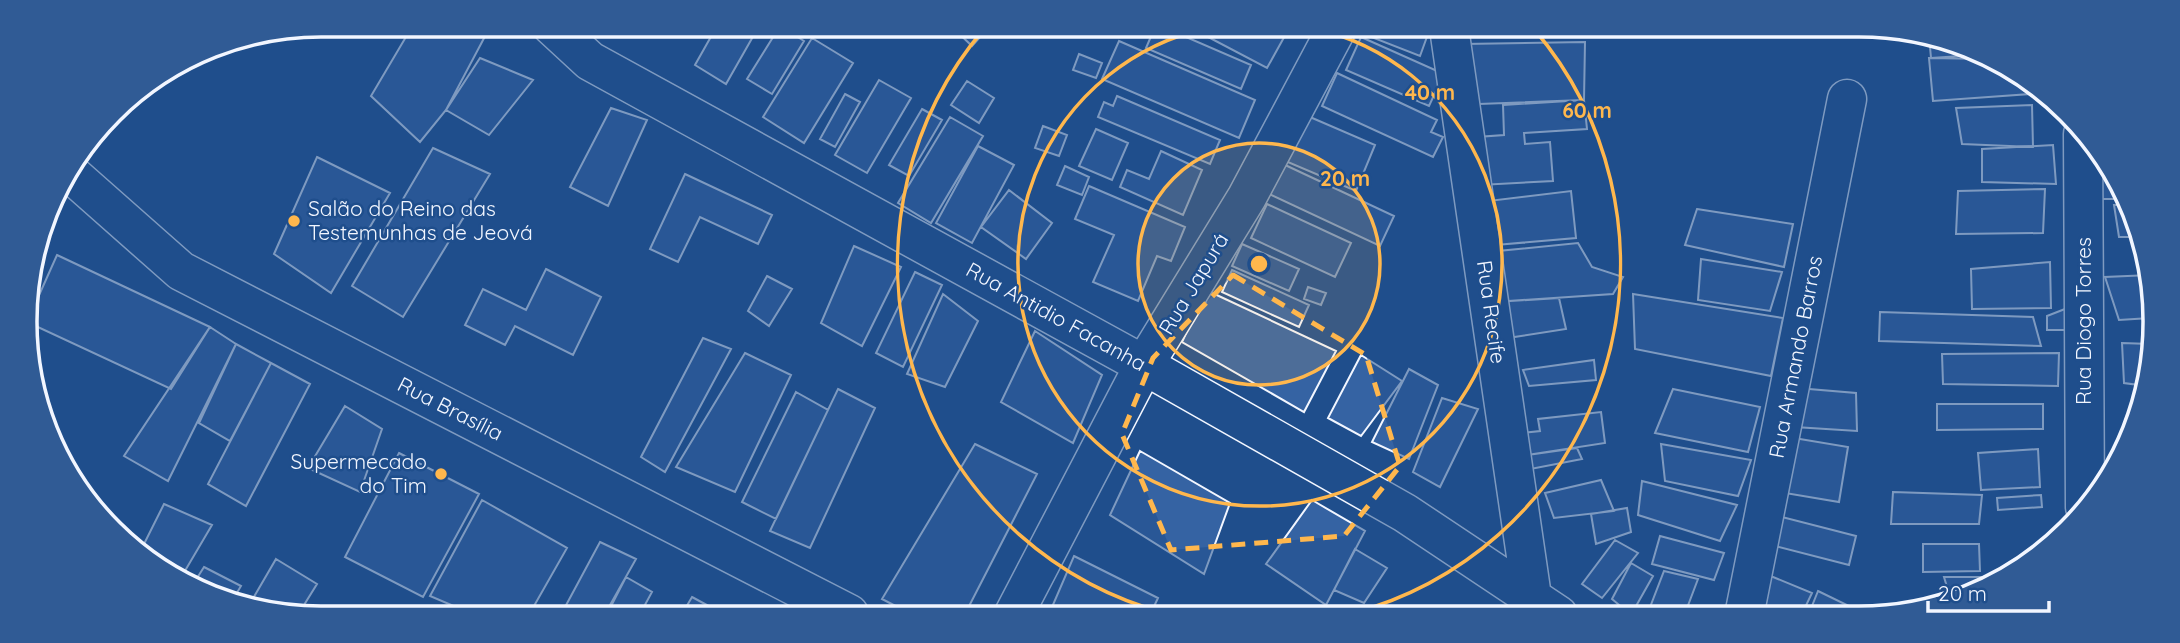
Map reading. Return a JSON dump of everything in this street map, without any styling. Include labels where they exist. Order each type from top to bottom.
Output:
[{"type":"street","name":"Rua Antidio Facanha","points":[[564,37],[590,61],[1144,365],[1405,513],[1545,606]]},
{"type":"street","name":"Rua Japurá","points":[[1018,606],[1144,365],[1247,197],[1332,37]]},
{"type":"street","name":"Rua Recife","points":[[1450,37],[1545,606]]},
{"type":"street","name":"Rua Armando Barros","points":[[1746,606],[1847,99]]},
{"type":"street","name":"Rua Diogo Torres","points":[[2083,147],[2085,494]]},
{"type":"street","name":"Rua Brasília","points":[[71,186],[181,271],[833,606]]},
{"type":"highlighted area","points":[[1233,275],[1366,355],[1400,466],[1344,536],[1171,550],[1122,434],[1153,358]]},
{"type":"building","points":[[406,37],[485,37],[446,110],[420,142],[371,96]]},
{"type":"building","points":[[711,37],[753,37],[726,84],[695,65]]},
{"type":"building","points":[[773,37],[798,37],[804,41],[772,94],[747,79]]},
{"type":"building","points":[[963,37],[980,37],[972,46]]},
{"type":"building","points":[[1151,37],[1186,37],[1251,65],[1241,89],[1146,48]]},
{"type":"building","points":[[1208,37],[1284,37],[1267,68]]},
{"type":"building","points":[[1361,37],[1444,74],[1429,106],[1346,70]]},
{"type":"building","points":[[1371,37],[1427,37],[1420,56]]},
{"type":"building","points":[[812,38],[853,63],[804,143],[763,117]]},
{"type":"building","points":[[1119,41],[1255,100],[1239,138],[1102,79]]},
{"type":"building","points":[[1585,42],[1584,100],[1479,104],[1463,44]]},
{"type":"building","points":[[1930,46],[1961,56],[1931,58]]},
{"type":"building","points":[[1079,54],[1102,63],[1096,78],[1073,70]]},
{"type":"building","points":[[480,58],[533,80],[489,135],[446,110]]},
{"type":"building","points":[[1929,58],[1968,59],[2001,75],[2029,94],[1933,101]]},
{"type":"building","points":[[1337,73],[1437,120],[1431,132],[1443,137],[1433,157],[1322,106]]},
{"type":"building","points":[[879,80],[911,98],[867,173],[835,155]]},
{"type":"building","points":[[967,81],[994,98],[979,123],[951,105]]},
{"type":"building","points":[[845,94],[860,102],[835,147],[820,139]]},
{"type":"building","points":[[1117,96],[1220,140],[1210,164],[1098,117],[1104,102],[1113,106]]},
{"type":"building","points":[[1584,100],[1587,129],[1524,133],[1525,144],[1550,142],[1553,181],[1480,185],[1477,137],[1504,135],[1503,105]]},
{"type":"building","points":[[2032,105],[2033,147],[1962,144],[1956,108]]},
{"type":"building","points":[[611,108],[647,120],[608,206],[570,187]]},
{"type":"building","points":[[922,109],[942,120],[909,176],[889,165]]},
{"type":"building","points":[[1303,114],[1375,145],[1356,191],[1283,160]]},
{"type":"building","points":[[950,117],[983,136],[931,223],[898,203]]},
{"type":"building","points":[[1043,126],[1067,135],[1059,156],[1035,148]]},
{"type":"building","points":[[1096,129],[1128,143],[1112,180],[1079,166]]},
{"type":"building","points":[[2053,145],[2056,184],[1982,182],[1982,149]]},
{"type":"building","points":[[978,146],[1014,165],[972,243],[936,223]]},
{"type":"building","points":[[433,148],[490,174],[403,317],[352,286]]},
{"type":"building","points":[[1161,151],[1202,170],[1183,215],[1120,187],[1127,170],[1149,179]]},
{"type":"building","points":[[317,157],[390,193],[331,293],[274,254]]},
{"type":"building","points":[[1283,164],[1394,216],[1380,246],[1269,194]]},
{"type":"building","points":[[1065,166],[1089,177],[1082,195],[1057,185]]},
{"type":"building","points":[[2100,171],[2115,199],[2101,199]]},
{"type":"building","points":[[685,174],[772,215],[758,244],[700,217],[678,262],[650,249]]},
{"type":"building","points":[[1089,186],[1185,227],[1171,261],[1157,256],[1138,301],[1093,282],[1114,235],[1075,219]]},
{"type":"building","points":[[2045,189],[2043,233],[1956,234],[1958,191]]},
{"type":"building","points":[[1009,190],[1052,223],[1026,259],[981,227]]},
{"type":"building","points":[[1571,191],[1576,238],[1496,245],[1488,201]]},
{"type":"building","points":[[1267,204],[1351,243],[1335,277],[1251,238]]},
{"type":"building","points":[[2114,205],[2118,205],[2130,237],[2119,237]]},
{"type":"building","points":[[1697,209],[1793,224],[1784,267],[1685,245]]},
{"type":"building","points":[[1578,243],[1592,267],[1623,277],[1613,294],[1494,302],[1488,252]]},
{"type":"building","points":[[1242,244],[1299,269],[1289,291],[1232,266]]},
{"type":"building","points":[[854,246],[901,267],[862,346],[821,323]]},
{"type":"building","points":[[57,255],[210,327],[171,389],[37,327],[37,299]]},
{"type":"building","points":[[1701,259],[1782,272],[1770,311],[1698,300]]},
{"type":"building","points":[[2050,262],[2051,308],[1972,309],[1971,269]]},
{"type":"building","points":[[546,269],[601,297],[573,355],[515,326],[505,345],[465,325],[483,289],[526,310]]},
{"type":"building","points":[[1232,270],[1309,305],[1299,327],[1222,292]]},
{"type":"building","points":[[915,272],[942,285],[903,367],[876,353]]},
{"type":"building","points":[[2140,275],[2143,318],[2119,320],[2105,277]]},
{"type":"building","points":[[767,276],[792,289],[769,326],[748,311]]},
{"type":"building","points":[[1308,287],[1326,293],[1321,305],[1304,299]]},
{"type":"building","points":[[1206,290],[1336,351],[1304,412],[1182,342]]},
{"type":"building","points":[[943,294],[978,321],[945,387],[907,374]]},
{"type":"building","points":[[1633,294],[1783,318],[1771,376],[1635,349]]},
{"type":"building","points":[[1559,298],[1566,329],[1501,339],[1494,302]]},
{"type":"building","points":[[2070,307],[2070,330],[2047,330],[2047,316]]},
{"type":"building","points":[[1880,312],[2033,317],[2041,346],[1879,341]]},
{"type":"building","points":[[210,327],[236,344],[168,481],[124,456]]},
{"type":"building","points":[[1035,331],[1102,375],[1073,443],[1001,402]]},
{"type":"building","points":[[703,338],[731,349],[665,472],[641,457]]},
{"type":"building","points":[[2122,343],[2143,344],[2136,385],[2124,383]]},
{"type":"building","points":[[236,344],[271,363],[230,441],[199,423]]},
{"type":"building","points":[[745,353],[791,375],[735,492],[676,467]]},
{"type":"building","points":[[2059,353],[2058,386],[1943,384],[1942,354]]},
{"type":"building","points":[[1361,355],[1402,381],[1361,436],[1328,418]]},
{"type":"building","points":[[1594,360],[1596,380],[1529,386],[1523,370]]},
{"type":"building","points":[[271,363],[310,384],[246,506],[208,484]]},
{"type":"building","points":[[1409,369],[1438,385],[1409,459],[1372,442]]},
{"type":"building","points":[[1797,388],[1856,393],[1857,431],[1795,427]]},
{"type":"building","points":[[838,389],[875,408],[810,548],[770,531]]},
{"type":"building","points":[[1673,389],[1760,407],[1748,452],[1655,433]]},
{"type":"building","points":[[796,392],[828,410],[776,519],[742,502]]},
{"type":"building","points":[[1442,398],[1478,409],[1440,487],[1413,472]]},
{"type":"building","points":[[1937,404],[2043,404],[2043,429],[1937,430]]},
{"type":"building","points":[[345,406],[382,429],[360,492],[308,468]]},
{"type":"building","points":[[1601,412],[1605,443],[1514,457],[1511,434],[1540,431],[1538,419]]},
{"type":"building","points":[[1788,437],[1848,447],[1839,502],[1779,492]]},
{"type":"building","points":[[975,444],[1037,474],[969,606],[896,606],[882,599]]},
{"type":"building","points":[[1661,444],[1751,460],[1738,496],[1665,481]]},
{"type":"building","points":[[1577,448],[1582,459],[1520,471],[1514,457]]},
{"type":"building","points":[[2038,449],[2040,487],[1981,490],[1978,453]]},
{"type":"building","points":[[1140,451],[1230,503],[1204,574],[1110,515]]},
{"type":"building","points":[[399,453],[479,494],[423,597],[345,557]]},
{"type":"building","points":[[1601,480],[1614,511],[1554,518],[1545,493]]},
{"type":"building","points":[[1642,481],[1737,505],[1720,541],[1638,515]]},
{"type":"building","points":[[1893,492],[1982,495],[1979,524],[1891,524]]},
{"type":"building","points":[[2041,495],[2042,507],[1998,510],[1997,498]]},
{"type":"building","points":[[482,500],[567,548],[534,606],[454,606],[430,596]]},
{"type":"building","points":[[1312,500],[1365,531],[1326,605],[1266,564]]},
{"type":"building","points":[[164,504],[212,525],[185,571],[144,544]]},
{"type":"building","points":[[1627,508],[1631,532],[1596,544],[1591,514]]},
{"type":"building","points":[[1778,516],[1856,536],[1849,565],[1771,545]]},
{"type":"building","points":[[1660,536],[1724,553],[1714,580],[1652,564]]},
{"type":"building","points":[[1615,540],[1638,553],[1602,598],[1582,584]]},
{"type":"building","points":[[600,542],[636,559],[610,606],[566,606]]},
{"type":"building","points":[[1923,544],[1979,544],[1980,571],[1923,572]]},
{"type":"building","points":[[1355,549],[1387,568],[1364,603],[1334,590]]},
{"type":"building","points":[[1074,556],[1158,598],[1154,606],[1052,606]]},
{"type":"building","points":[[276,559],[317,584],[303,606],[253,598]]},
{"type":"building","points":[[1631,563],[1653,576],[1636,606],[1620,606],[1612,599]]},
{"type":"building","points":[[204,567],[241,586],[237,593],[197,578]]},
{"type":"building","points":[[1664,571],[1698,579],[1688,606],[1650,606]]},
{"type":"building","points":[[1761,572],[1812,593],[1806,606],[1754,606]]},
{"type":"building","points":[[626,577],[652,592],[644,606],[611,606]]},
{"type":"building","points":[[1944,577],[1984,577],[1967,585],[1948,592]]},
{"type":"building","points":[[1818,591],[1849,606],[1812,606]]},
{"type":"building","points":[[692,597],[709,606],[687,606]]},
{"type":"place","name":"Salão do Reino das Testemunhas de Jeová","points":[[294,221]]},
{"type":"place","name":"Supermecado do Tim","points":[[441,474]]}]
